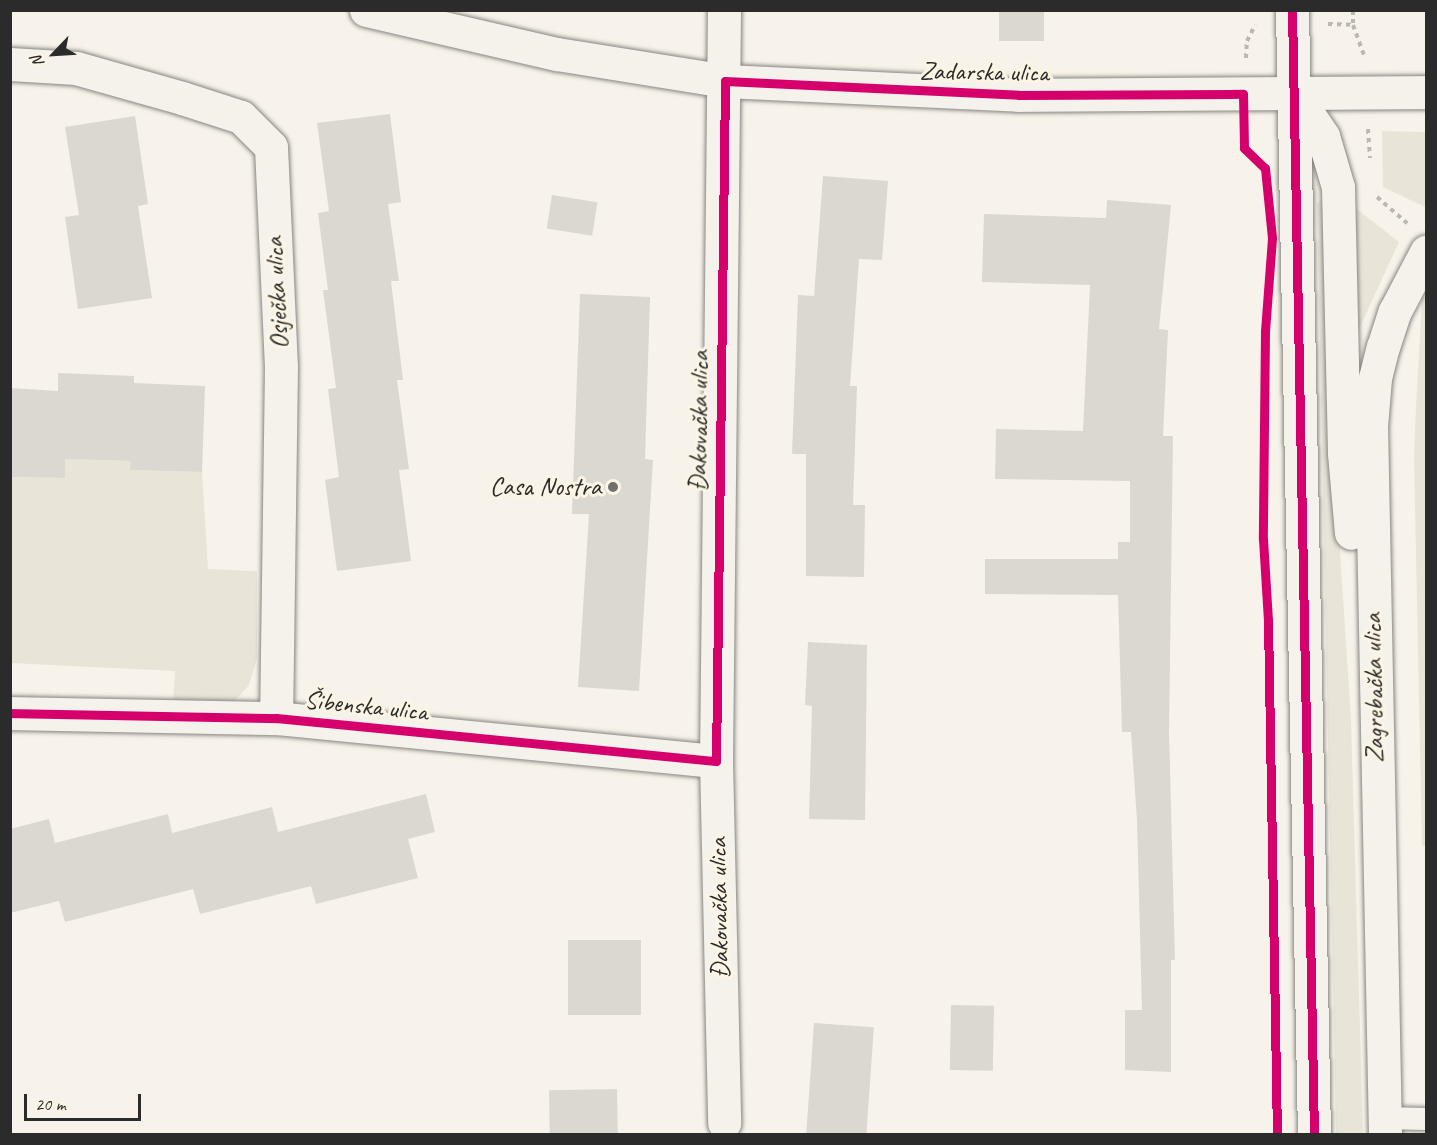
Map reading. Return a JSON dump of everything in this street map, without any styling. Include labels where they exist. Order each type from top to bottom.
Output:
[{"type":"street","name":"Zadarska ulica","points":[[366,10],[556,54],[724,81],[1019,95],[1426,92]]},
{"type":"street","name":"Đakovačka ulica","points":[[724,10],[716,761],[724,1123]]},
{"type":"street","points":[[1292,10],[1314,1134]]},
{"type":"street","name":"Osječka ulica","points":[[10,64],[76,68],[182,98],[241,117],[271,147],[281,366],[276,718]]},
{"type":"street","points":[[1294,93],[1323,136],[1338,188],[1344,453],[1359,587],[1372,640]]},
{"type":"street","name":"Zagrebačka ulica","points":[[1384,1126],[1370,486],[1375,378],[1395,310],[1426,252]]},
{"type":"street","name":"Šibenska ulica","points":[[10,712],[276,718],[716,761]]},
{"type":"lane","points":[[1384,1126],[1426,1119]]},
{"type":"path","points":[[1353,10],[1353,25]]},
{"type":"path","points":[[1243,94],[1247,41],[1256,17]]},
{"type":"shaded area","points":[[1382,131],[1426,132],[1425,207],[1383,187]]},
{"type":"shaded area","points":[[1325,197],[1336,490],[1351,720],[1363,1134],[1336,1134],[1317,204]]},
{"type":"shaded area","points":[[1353,206],[1399,242],[1359,329],[1353,329]]},
{"type":"shaded area","points":[[1426,225],[1426,761],[1416,408]]},
{"type":"shaded area","points":[[1426,352],[1426,846],[1422,846],[1414,457],[1416,408]]},
{"type":"shaded area","points":[[65,459],[131,461],[131,470],[202,472],[208,569],[257,571],[257,658],[249,685],[233,703],[173,704],[175,671],[11,663],[10,477],[65,478]]},
{"type":"building","points":[[999,10],[1044,10],[1044,41],[999,41]]},
{"type":"building","points":[[390,114],[401,202],[388,204],[399,281],[391,281],[403,380],[397,380],[409,469],[399,470],[411,561],[337,571],[325,480],[339,477],[328,389],[336,388],[323,290],[328,290],[318,213],[329,211],[317,123]]},
{"type":"building","points":[[135,116],[148,204],[138,206],[152,298],[78,309],[65,217],[79,215],[65,127]]},
{"type":"building","points":[[823,176],[888,181],[882,260],[859,259],[850,386],[857,386],[853,505],[865,505],[864,577],[806,576],[806,454],[792,454],[798,295],[814,296]]},
{"type":"building","points":[[552,195],[597,202],[592,236],[547,229]]},
{"type":"building","points":[[1107,200],[1171,205],[1159,329],[1168,330],[1163,436],[1173,436],[1169,731],[1175,960],[1171,960],[1171,1072],[1125,1070],[1125,1010],[1142,1010],[1137,820],[1131,732],[1122,732],[1118,595],[985,594],[985,559],[1118,559],[1118,542],[1130,542],[1130,481],[995,479],[996,429],[1083,431],[1090,285],[982,282],[984,214],[1106,218]]},
{"type":"building","points":[[580,294],[650,297],[645,459],[653,460],[639,691],[578,687],[589,514],[572,514]]},
{"type":"building","points":[[58,373],[134,376],[134,383],[205,386],[202,472],[130,470],[131,461],[65,459],[65,478],[10,477],[10,388],[58,391]]},
{"type":"building","points":[[808,642],[867,645],[865,820],[809,819],[812,706],[805,705]]},
{"type":"building","points":[[426,794],[435,832],[408,839],[418,878],[316,904],[311,886],[200,914],[193,889],[65,922],[59,901],[10,913],[10,829],[49,819],[55,843],[168,814],[172,833],[272,807],[278,832]]},
{"type":"building","points":[[568,940],[641,940],[641,1015],[568,1015]]},
{"type":"building","points":[[951,1005],[994,1006],[993,1071],[950,1070]]},
{"type":"building","points":[[814,1023],[874,1027],[866,1134],[806,1134]]},
{"type":"building","points":[[617,1089],[618,1134],[550,1134],[549,1090]]},
{"type":"cycle path","points":[[1292,10],[1314,1134]]},
{"type":"cycle path","points":[[10,713],[276,718],[716,761],[725,81],[1019,95],[1243,94],[1244,148],[1265,168],[1272,238],[1265,331],[1263,539],[1268,620],[1277,1134]]},
{"type":"place","name":"Casa Nostra","points":[[613,487]]}]
